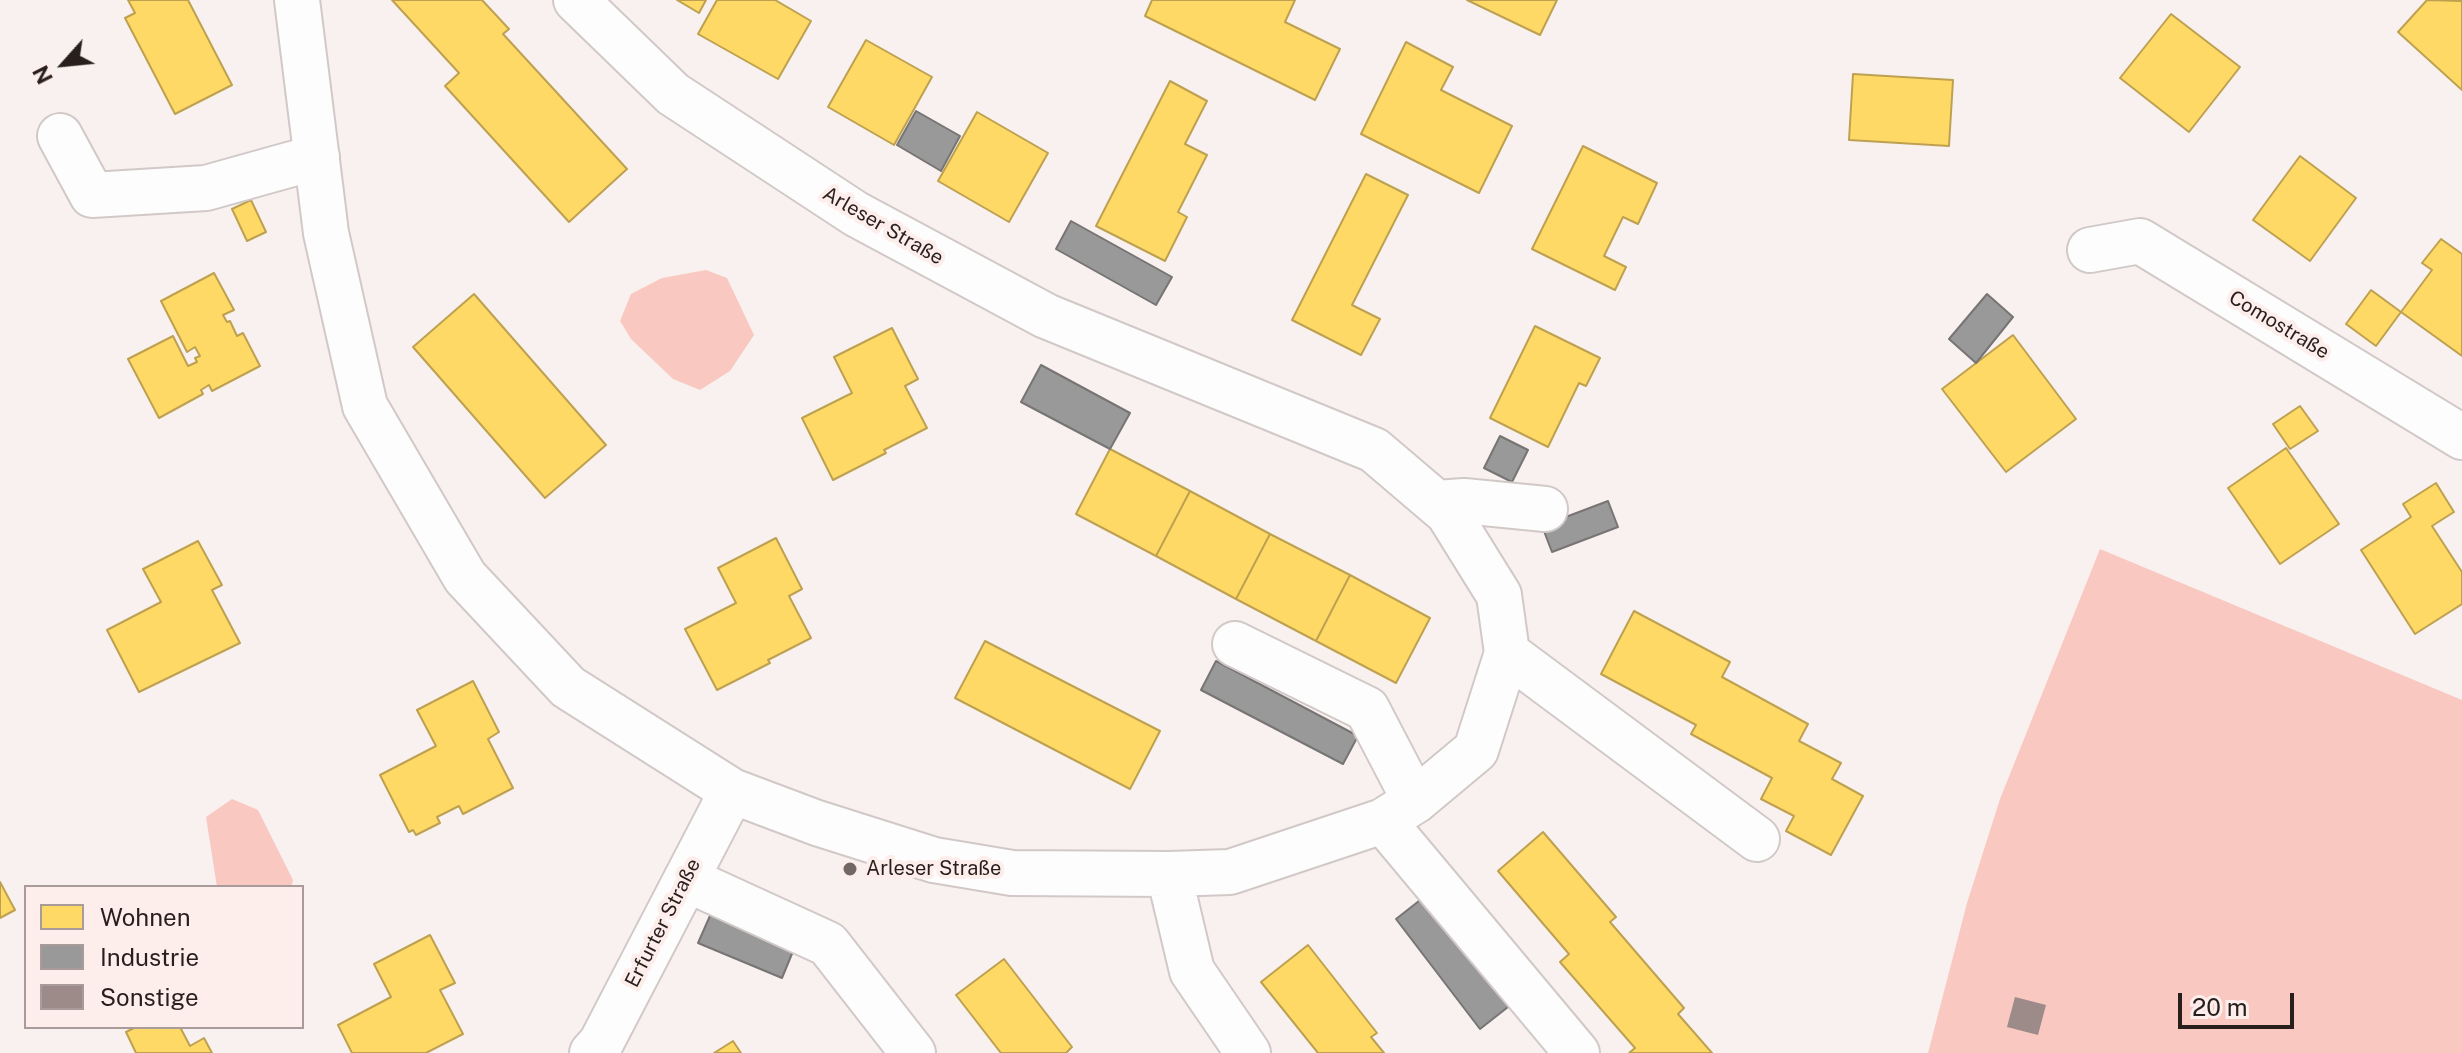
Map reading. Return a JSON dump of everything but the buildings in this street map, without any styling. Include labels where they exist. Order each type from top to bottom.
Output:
[{"type":"street","name":"Arleser Straße","points":[[297,0],[326,233],[365,406],[465,577],[568,687],[732,791],[817,823],[934,860],[1012,873],[1230,872],[1333,825],[1399,811],[1476,750],[1507,653],[1499,595],[1448,513],[1374,450],[1046,316],[856,214],[673,94],[576,0]]},
{"type":"street","points":[[60,136],[92,195],[206,188],[317,157]]},
{"type":"street","name":"Comostraße","points":[[2090,250],[2140,241],[2462,437]]},
{"type":"street","points":[[1437,503],[1464,501],[1545,509]]},
{"type":"street","points":[[1235,644],[1367,709],[1399,811],[1577,1053]]},
{"type":"street","points":[[1507,653],[1757,839]]},
{"type":"street","name":"Erfurter Straße","points":[[592,1053],[601,1043],[732,791]]},
{"type":"street","points":[[1169,874],[1192,971],[1248,1053]]},
{"type":"street","points":[[686,879],[828,944],[913,1053]]},
{"type":"shaded area","points":[[706,270],[727,278],[754,335],[730,371],[700,390],[673,379],[631,339],[620,321],[631,294],[662,278]]},
{"type":"shaded area","points":[[2100,549],[2462,700],[2462,1053],[1928,1053],[1967,903],[2000,799]]},
{"type":"shaded area","points":[[232,799],[258,810],[293,880],[292,885],[217,885],[206,817]]},
{"type":"place","name":"Arleser Straße","points":[[850,869]]}]
